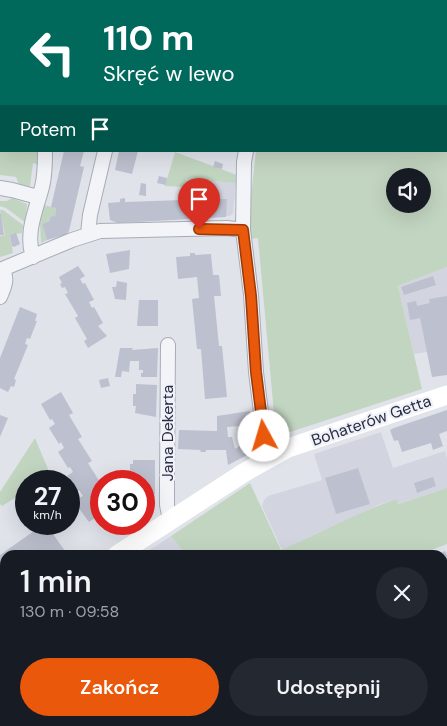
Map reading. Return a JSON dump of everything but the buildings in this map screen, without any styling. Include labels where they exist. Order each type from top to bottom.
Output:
[{"type":"main road","name":"Bohaterów Getta","points":[[125,550],[268,458],[288,448],[447,395]]},
{"type":"street","points":[[33,257],[30,243],[31,228],[42,187],[46,152]]},
{"type":"street","points":[[88,234],[90,215],[105,152]]},
{"type":"street","points":[[246,152],[243,230],[251,296],[256,372],[268,458]]},
{"type":"street","points":[[0,188],[38,198]]},
{"type":"street","points":[[0,297],[6,283],[6,276],[2,269],[88,234],[110,231],[227,228],[243,230]]},
{"type":"street","name":"Jana Dekerta","points":[[168,345],[167,506],[170,520]]},
{"type":"shaded area","points":[[185,179],[236,183],[233,213],[230,216],[183,218]]},
{"type":"shaded area","points":[[447,267],[447,337],[427,352],[414,354],[398,286]]},
{"type":"shaded area","points":[[381,432],[393,468],[445,451],[447,458],[447,488],[397,504],[397,499],[378,505],[333,528],[282,550],[262,506],[264,500],[268,496],[322,480],[314,454]]},
{"type":"shaded area","points":[[171,536],[182,550],[150,550]]},
{"type":"green space","points":[[0,152],[42,152],[41,166],[33,163],[30,186],[19,185],[16,177],[0,175]]},
{"type":"green space","points":[[175,152],[237,175],[236,183],[186,179],[184,187],[165,186]]},
{"type":"green space","points":[[256,152],[447,152],[447,267],[398,286],[422,389],[287,433],[275,425],[258,238],[251,239],[249,214]]},
{"type":"green space","points":[[12,198],[27,204],[25,222],[6,208],[0,206],[0,201],[7,201]]},
{"type":"green space","points":[[44,205],[56,208],[55,217],[53,215],[49,219],[50,221],[42,224],[47,240],[41,243],[40,223]]},
{"type":"green space","points":[[0,210],[3,210],[23,225],[22,233],[10,235],[13,253],[0,257],[0,236],[5,235]]},
{"type":"green space","points":[[35,438],[48,470],[15,470],[15,498],[2,506],[0,504],[0,492]]},
{"type":"green space","points":[[250,483],[281,550],[182,550],[171,536]]},
{"type":"green space","points":[[447,488],[447,544],[431,550],[281,550],[382,504],[397,499],[398,504]]},
{"type":"route","points":[[199,229],[227,228],[243,230],[264,436]]}]
